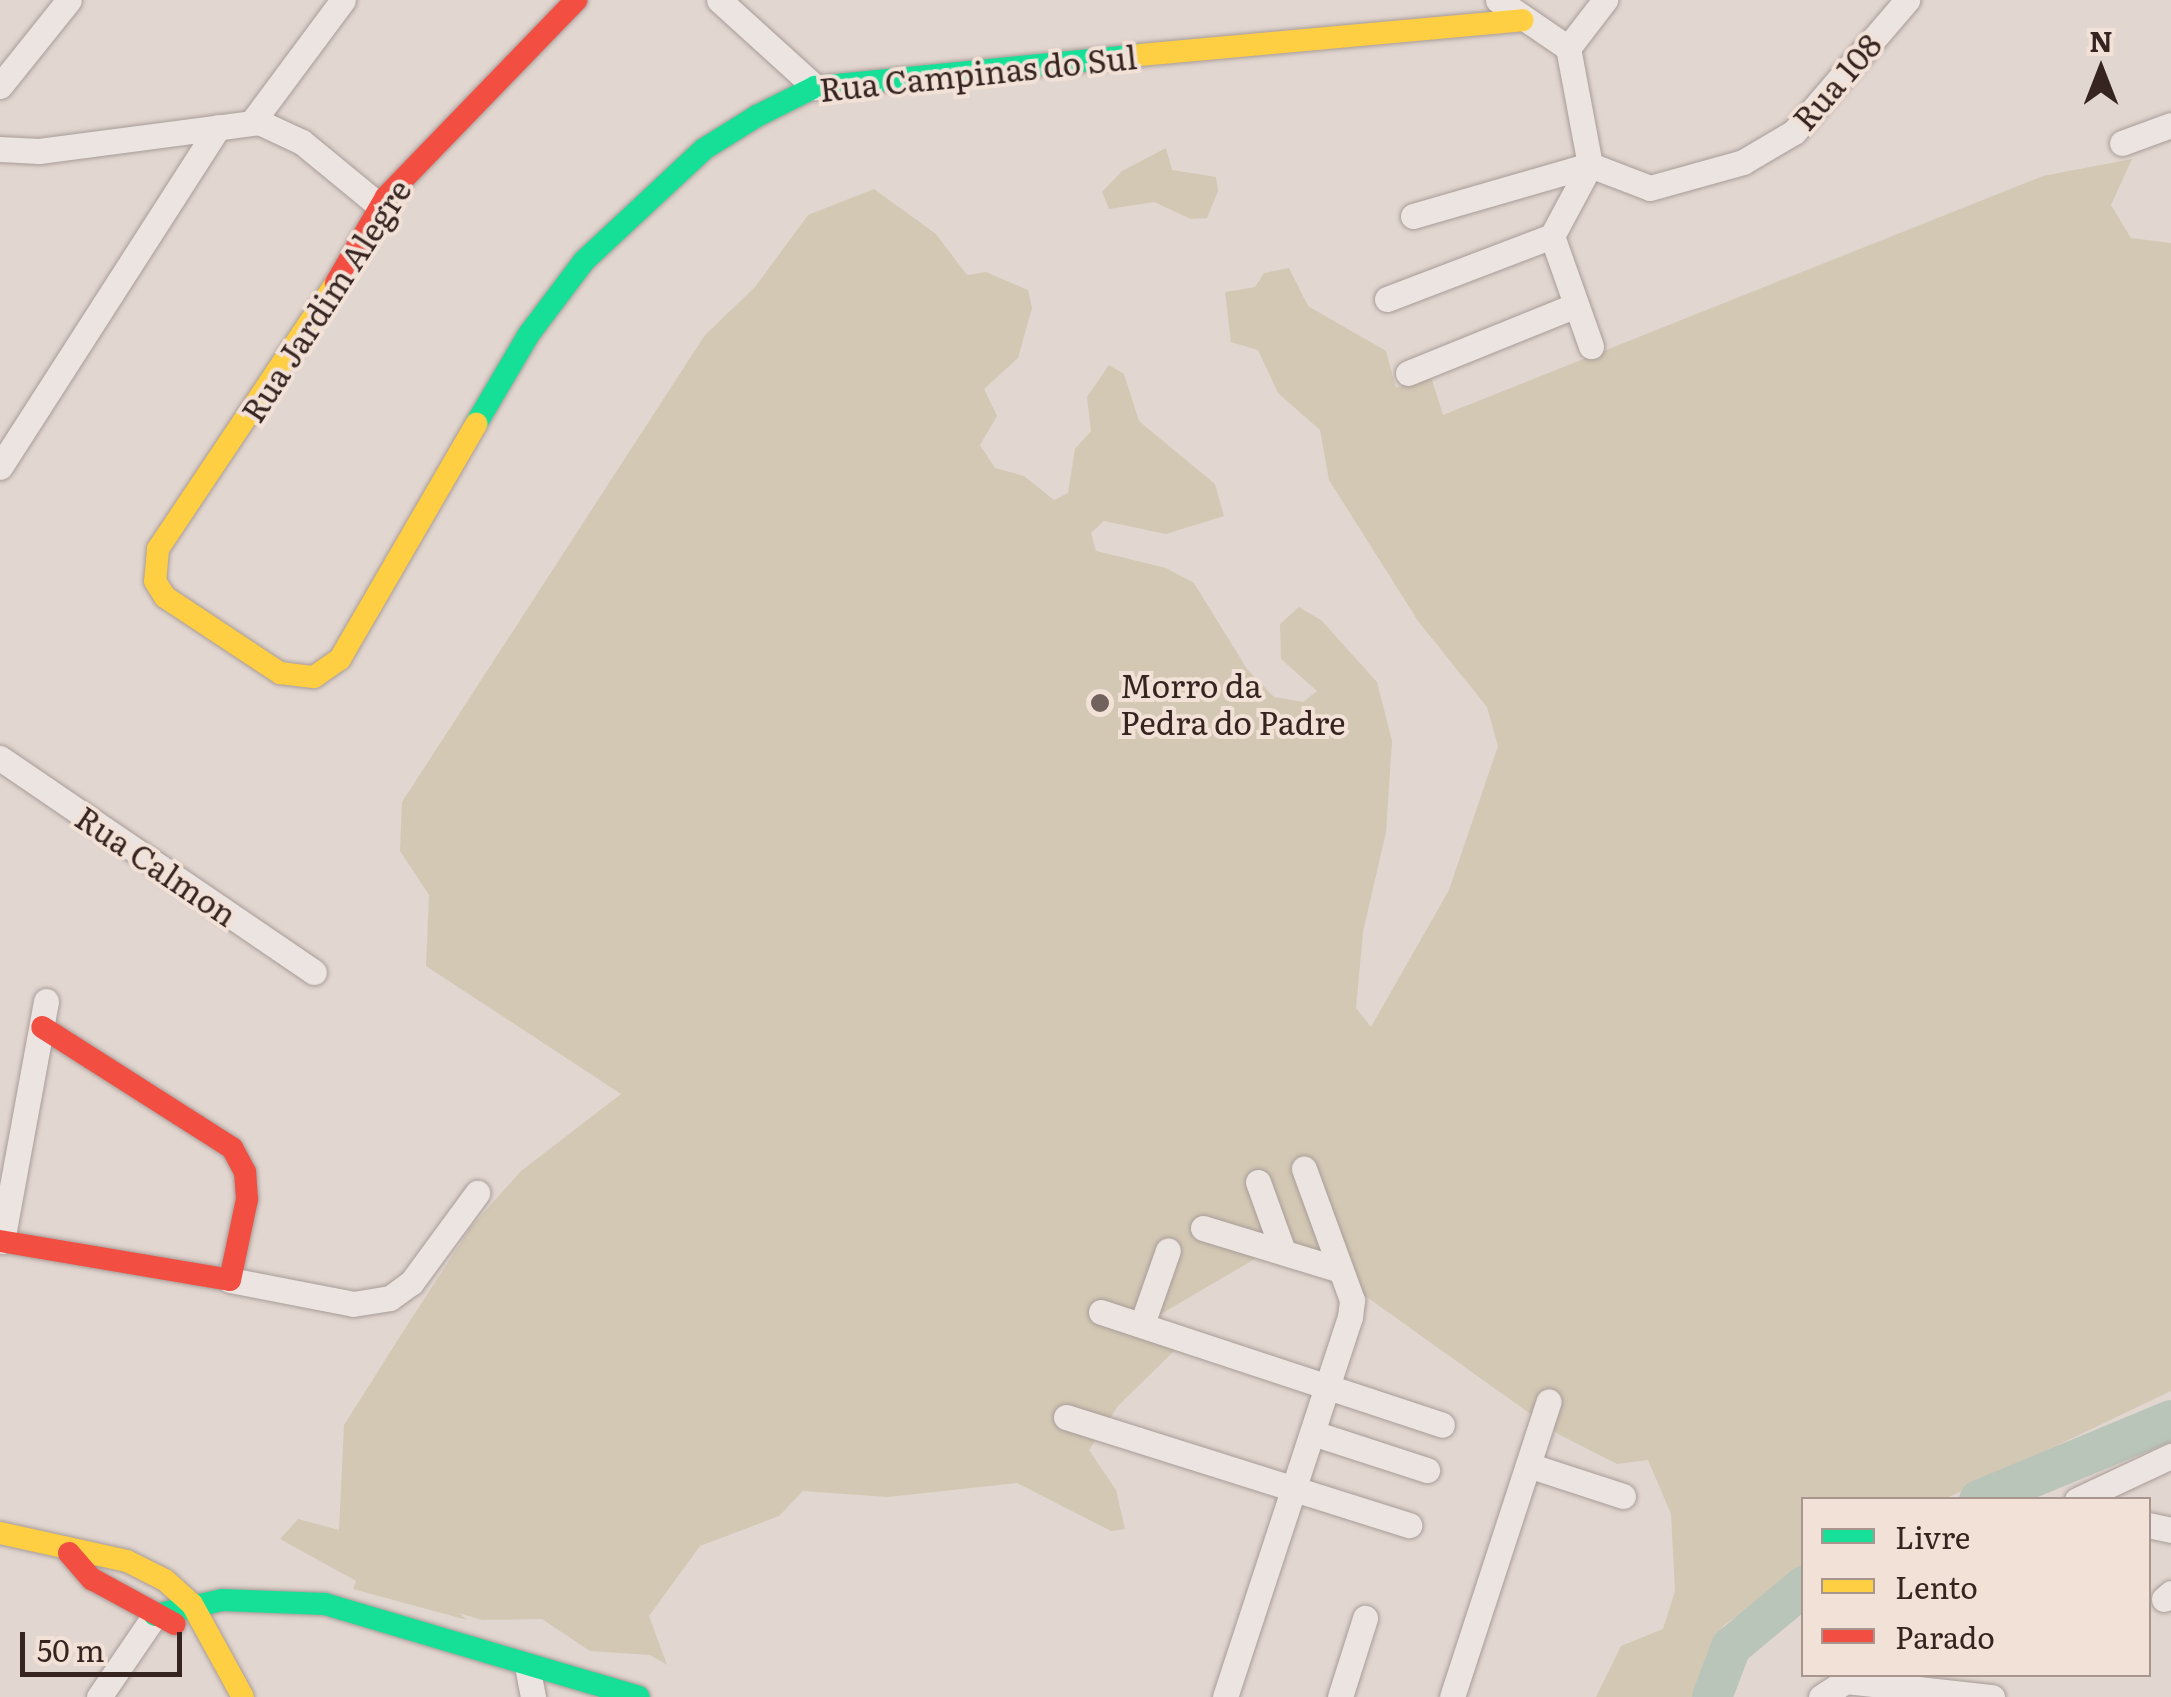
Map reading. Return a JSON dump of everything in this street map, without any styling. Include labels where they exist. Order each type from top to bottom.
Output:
[{"type":"street","points":[[253,121],[343,0]]},
{"type":"street","name":"Rua Jardim Alegre","points":[[155,581],[154,560],[168,530],[322,305],[380,206],[576,0]]},
{"type":"street","points":[[719,0],[816,87]]},
{"type":"street","points":[[1387,299],[1552,236],[1590,165],[1568,48],[1498,0]]},
{"type":"street","points":[[1568,48],[1605,0]]},
{"type":"street","name":"Rua 108","points":[[1590,165],[1650,188],[1698,179],[1767,151],[1794,132],[1907,0]]},
{"type":"street","points":[[0,86],[60,5]]},
{"type":"street","name":"Rua Campinas do Sul","points":[[155,581],[186,616],[274,670],[298,679],[327,671],[529,334],[584,262],[704,149],[816,87],[1453,13],[1522,20]]},
{"type":"street","points":[[0,149],[39,151],[253,121],[302,142],[380,206]]},
{"type":"street","points":[[2122,143],[2171,125]]},
{"type":"street","points":[[0,466],[218,127]]},
{"type":"street","points":[[1414,216],[1590,165]]},
{"type":"street","points":[[1552,236],[1574,306],[1592,346]]},
{"type":"street","points":[[1408,372],[1574,306]]},
{"type":"street","name":"Rua Calmon","points":[[0,758],[314,972]]},
{"type":"street","points":[[46,1001],[1,1241],[353,1304],[390,1298],[410,1283],[477,1192]]},
{"type":"street","points":[[42,1027],[232,1148],[245,1172],[247,1200],[230,1280]]},
{"type":"street","points":[[1225,1697],[1350,1318],[1352,1300],[1304,1169]]},
{"type":"street","points":[[1258,1182],[1283,1251]]},
{"type":"street","points":[[1202,1228],[1340,1270]]},
{"type":"street","points":[[1142,1324],[1168,1250]]},
{"type":"street","points":[[1101,1312],[1442,1424]]},
{"type":"street","points":[[1452,1697],[1549,1401]]},
{"type":"street","points":[[1066,1417],[1409,1525]]},
{"type":"street","points":[[1313,1433],[1427,1470]]},
{"type":"street","points":[[2083,1497],[2171,1456]]},
{"type":"street","points":[[1528,1465],[1623,1496]]},
{"type":"street","points":[[0,1533],[69,1553],[127,1561],[165,1580],[192,1604],[242,1697]]},
{"type":"street","points":[[69,1553],[92,1579],[210,1642]]},
{"type":"street","points":[[99,1697],[155,1615],[192,1604],[246,1599],[325,1604],[639,1697]]},
{"type":"street","points":[[1340,1697],[1365,1618]]},
{"type":"street","points":[[527,1666],[533,1697]]},
{"type":"street","points":[[1821,1697],[1836,1682],[1846,1681],[1994,1697]]},
{"type":"shaded area","points":[[1166,148],[1172,170],[1216,177],[1218,191],[1207,218],[1191,219],[1154,202],[1109,209],[1102,192],[1122,171]]},
{"type":"shaded area","points":[[2132,159],[2111,205],[2131,238],[2171,243],[2171,1391],[1949,1497],[1801,1497],[1801,1571],[1723,1626],[1696,1697],[1596,1697],[1621,1646],[1663,1629],[1675,1591],[1671,1514],[1648,1460],[1617,1464],[1560,1435],[1287,1240],[1156,1317],[1176,1349],[1118,1406],[1089,1450],[1116,1490],[1125,1529],[1111,1531],[1017,1483],[888,1497],[803,1491],[779,1516],[700,1546],[649,1616],[667,1665],[650,1655],[590,1651],[542,1619],[482,1620],[459,1613],[467,1620],[353,1589],[356,1581],[280,1539],[298,1519],[339,1530],[344,1425],[406,1327],[471,1227],[521,1171],[621,1094],[426,966],[429,895],[400,851],[402,802],[705,335],[755,287],[808,215],[874,189],[936,234],[967,275],[986,272],[1028,290],[1032,308],[1018,358],[984,389],[997,416],[980,445],[995,468],[1024,476],[1054,500],[1068,493],[1075,449],[1091,431],[1087,397],[1109,365],[1124,374],[1139,421],[1215,484],[1224,516],[1166,534],[1104,521],[1091,533],[1096,551],[1166,568],[1194,583],[1247,669],[1274,697],[1303,702],[1317,691],[1281,659],[1280,624],[1299,607],[1321,620],[1377,682],[1392,741],[1386,832],[1363,932],[1356,1008],[1371,1027],[1449,890],[1498,746],[1487,707],[1418,621],[1329,480],[1320,430],[1278,393],[1258,350],[1231,342],[1225,292],[1255,287],[1264,273],[1289,268],[1308,306],[1386,351],[1396,388],[1430,374],[1443,415],[2043,176]]},
{"type":"waterway","points":[[1986,1497],[2171,1420]]},
{"type":"waterway","points":[[1712,1697],[1731,1647],[1801,1589]]},
{"type":"traffic: fast","points":[[476,424],[529,334],[584,261],[704,149],[757,116],[815,87],[1140,55]]},
{"type":"traffic: fast","points":[[155,1615],[222,1600],[325,1604],[639,1697]]},
{"type":"traffic: slow","points":[[1140,55],[1522,20]]},
{"type":"traffic: slow","points":[[336,283],[158,549],[155,581],[165,597],[280,673],[314,677],[340,659],[476,424]]},
{"type":"traffic: slow","points":[[0,1533],[127,1561],[165,1580],[192,1604],[243,1697]]},
{"type":"traffic: jam","points":[[336,283],[386,197],[576,0]]},
{"type":"traffic: jam","points":[[0,1241],[230,1280],[247,1199],[245,1172],[232,1148],[42,1027]]},
{"type":"traffic: jam","points":[[69,1553],[92,1579],[175,1624]]},
{"type":"place","name":"Morro da Pedra do Padre","points":[[1100,703]]}]
